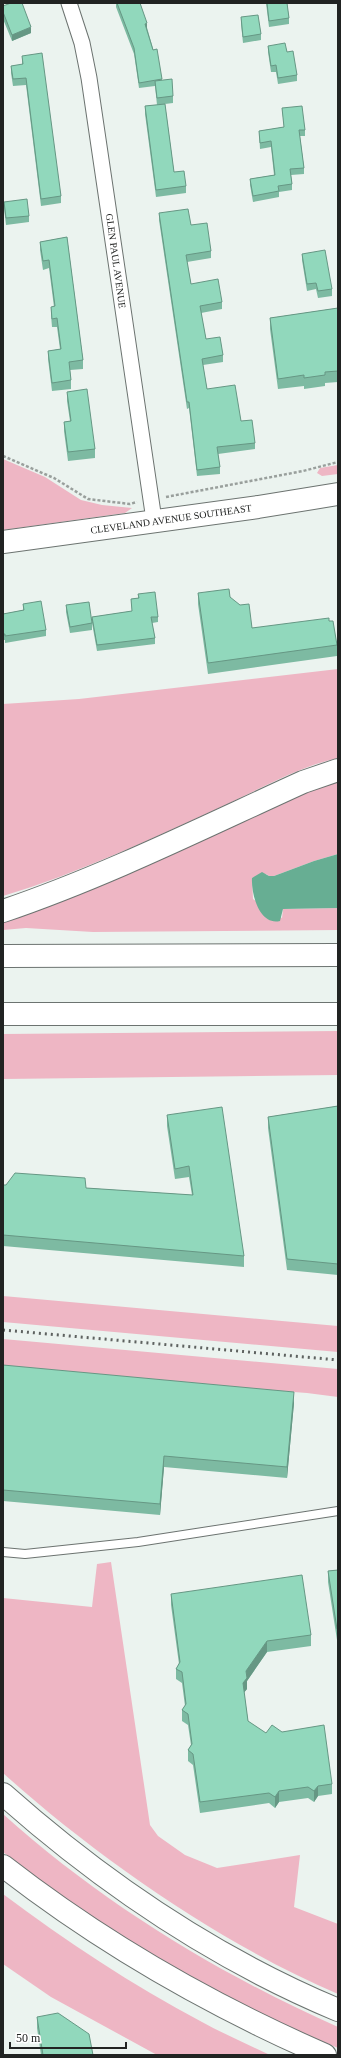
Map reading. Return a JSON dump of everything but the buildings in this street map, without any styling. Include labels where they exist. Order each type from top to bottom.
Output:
[{"type":"main road","name":"CLEVELAND AVENUE SOUTHEAST","points":[[3,542],[152,510],[258,507],[338,494]]},
{"type":"main road","points":[[3,911],[51,895],[303,782],[338,770]]},
{"type":"main road","points":[[3,956],[338,955]]},
{"type":"main road","points":[[3,1014],[338,1014]]},
{"type":"main road","points":[[3,1794],[32,1820],[90,1865],[141,1901],[198,1937],[262,1973],[338,2010]]},
{"type":"main road","points":[[3,1866],[92,1931],[155,1970],[214,2003],[325,2055]]},
{"type":"street","name":"GLEN PAUL AVENUE","points":[[69,3],[82,43],[89,78],[152,510]]},
{"type":"lane","points":[[3,1552],[25,1554],[138,1542],[338,1511]]},
{"type":"path","points":[[3,456],[54,478],[88,499],[130,504],[152,510],[338,462]]},
{"type":"shaded area","points":[[3,459],[45,477],[81,500],[102,505],[132,508],[125,513],[3,530]]},
{"type":"shaded area","points":[[338,465],[338,474],[322,476],[317,473],[320,468]]},
{"type":"shaded area","points":[[338,669],[338,758],[294,773],[114,855],[59,877],[3,896],[3,704],[79,699]]},
{"type":"shaded area","points":[[338,779],[338,854],[274,876],[269,876],[266,874],[252,878],[253,899],[282,918],[283,909],[338,908],[338,930],[93,932],[26,928],[3,930],[3,916],[138,867]]},
{"type":"shaded area","points":[[338,854],[338,908],[283,909],[280,921],[273,921],[262,914],[255,900],[252,878],[262,872],[269,876],[274,876]]},
{"type":"shaded area","points":[[338,1031],[338,1075],[3,1079],[3,1034]]},
{"type":"shaded area","points":[[3,1296],[338,1326],[338,1352],[3,1322]]},
{"type":"shaded area","points":[[3,1339],[338,1369],[338,1397],[307,1393],[3,1370]]},
{"type":"shaded area","points":[[111,1562],[150,1825],[158,1836],[185,1855],[217,1868],[300,1855],[294,1907],[338,1924],[338,1994],[294,1974],[250,1951],[162,1897],[78,1836],[39,1805],[3,1773],[3,1598],[92,1607],[97,1564]]},
{"type":"shaded area","points":[[3,1814],[80,1877],[162,1934],[249,1983],[338,2027],[338,2048],[249,2007],[206,1985],[164,1961],[82,1910],[3,1852]]},
{"type":"shaded area","points":[[3,1894],[51,1929],[125,1978],[176,2008],[227,2035],[270,2055],[157,2055],[51,1997],[3,1964]]},
{"type":"railway","points":[[3,1330],[338,1360]]}]
